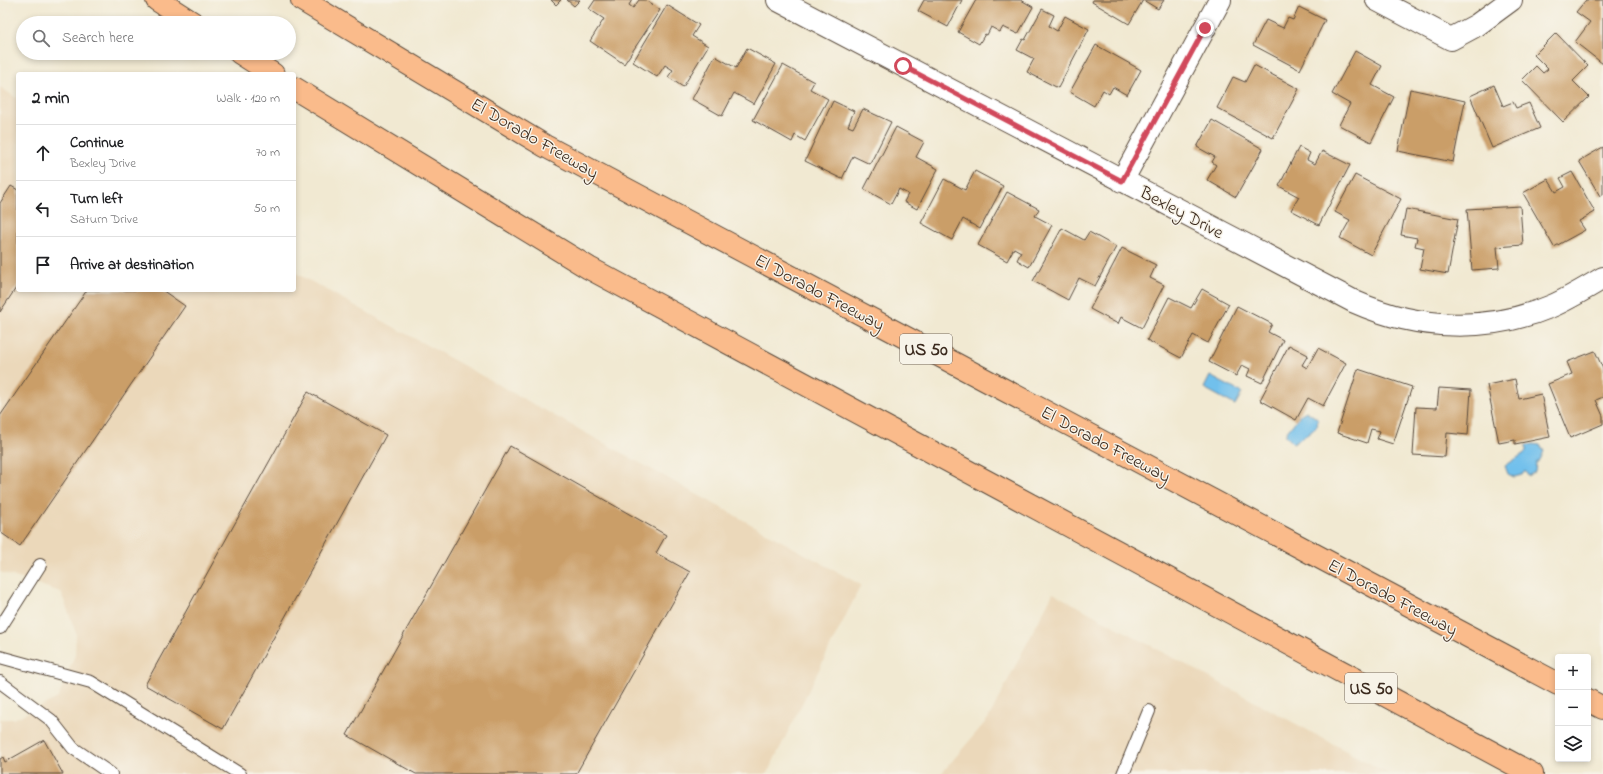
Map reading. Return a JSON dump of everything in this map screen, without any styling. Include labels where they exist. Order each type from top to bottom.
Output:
[{"type":"highway","points":[[157,0],[182,16]]},
{"type":"highway","name":"El Dorado Freeway","points":[[302,0],[544,146],[1555,682]]},
{"type":"highway","points":[[251,60],[270,72]]},
{"type":"highway","name":"US 50","points":[[296,89],[589,268],[1532,774]]},
{"type":"highway","points":[[1591,702],[1603,708]]},
{"type":"street","name":"Bexley Drive","points":[[778,0],[1355,302],[1382,313],[1410,321],[1453,325],[1496,322],[1552,306],[1603,278]]},
{"type":"street","points":[[1122,181],[1220,0]]},
{"type":"street","points":[[1377,0],[1451,39],[1477,25],[1511,0]]},
{"type":"lane","points":[[0,628],[40,565]]},
{"type":"lane","points":[[0,657],[91,682],[240,774]]},
{"type":"lane","points":[[0,682],[51,720],[73,748],[111,774]]},
{"type":"lane","points":[[1123,774],[1149,711]]},
{"type":"shaded area","points":[[0,87],[16,98],[16,292],[296,292],[296,273],[861,585],[767,774],[0,774],[0,719],[14,719],[58,698],[75,655],[76,633],[61,592],[0,572]]},
{"type":"shaded area","points":[[1053,593],[1389,774],[941,774],[988,719]]},
{"type":"water","points":[[1210,376],[1242,393],[1235,405],[1204,388]]},
{"type":"water","points":[[1306,411],[1318,419],[1317,426],[1293,443],[1286,436],[1286,433],[1301,414]]},
{"type":"water","points":[[1533,444],[1540,445],[1544,451],[1540,460],[1536,463],[1535,472],[1528,476],[1525,471],[1522,475],[1514,477],[1508,474],[1505,466],[1526,452],[1526,446]]},
{"type":"building","points":[[551,0],[561,0],[556,5]]},
{"type":"building","points":[[567,0],[580,0],[574,6]]},
{"type":"building","points":[[595,0],[632,0],[629,5],[633,8],[639,0],[645,0],[660,10],[624,64],[590,41],[604,19],[589,9]]},
{"type":"building","points":[[924,0],[962,0],[948,27],[918,11]]},
{"type":"building","points":[[976,0],[1021,0],[1033,7],[1018,34],[1003,27],[1000,32],[991,27],[987,35],[985,34],[979,44],[958,32]]},
{"type":"building","points":[[1093,0],[1143,0],[1129,24],[1092,2]]},
{"type":"building","points":[[1143,0],[1164,0],[1158,9]]},
{"type":"building","points":[[1586,0],[1603,0],[1603,64],[1575,42],[1590,22],[1576,12]]},
{"type":"building","points":[[667,5],[699,25],[692,36],[708,46],[683,87],[668,77],[673,70],[665,65],[657,77],[633,62]]},
{"type":"building","points":[[1299,7],[1325,20],[1300,70],[1253,45],[1266,20],[1283,28],[1288,18],[1293,20]]},
{"type":"building","points":[[1042,9],[1054,15],[1049,26],[1057,31],[1065,16],[1089,29],[1058,88],[1027,72],[1034,59],[1017,50],[1023,39],[1025,40]]},
{"type":"building","points":[[1556,33],[1588,66],[1573,81],[1589,97],[1563,122],[1522,80],[1536,66],[1543,73],[1548,69],[1534,55]]},
{"type":"building","points":[[1096,45],[1141,70],[1127,95],[1113,87],[1109,94],[1103,90],[1094,106],[1070,92]]},
{"type":"building","points":[[747,48],[776,64],[754,104],[734,93],[722,116],[692,99],[715,56],[736,68]]},
{"type":"building","points":[[1355,51],[1382,66],[1372,85],[1394,97],[1371,142],[1339,125],[1350,104],[1332,94]]},
{"type":"building","points":[[783,65],[814,82],[810,89],[828,99],[805,141],[795,135],[792,142],[753,120]]},
{"type":"building","points":[[1254,65],[1299,89],[1273,138],[1217,108],[1233,77],[1245,82]]},
{"type":"building","points":[[1494,85],[1503,106],[1513,102],[1516,108],[1529,103],[1540,128],[1492,148],[1470,96]]},
{"type":"building","points":[[1410,89],[1465,101],[1453,162],[1398,151]]},
{"type":"building","points":[[833,101],[854,111],[848,126],[853,128],[863,109],[891,122],[870,164],[853,156],[842,179],[805,161]]},
{"type":"building","points":[[1212,120],[1263,149],[1236,197],[1207,180],[1216,165],[1212,162],[1215,157],[1197,147]]},
{"type":"building","points":[[896,127],[924,142],[916,157],[938,169],[917,209],[904,202],[908,194],[899,189],[891,204],[864,189]]},
{"type":"building","points":[[1299,147],[1310,153],[1307,160],[1315,164],[1322,151],[1350,165],[1319,225],[1291,210],[1299,197],[1279,186]]},
{"type":"building","points":[[1603,147],[1603,194],[1600,196],[1579,161]]},
{"type":"building","points":[[975,171],[1003,186],[980,229],[963,219],[952,240],[921,223],[944,179],[965,190]]},
{"type":"building","points":[[1572,172],[1595,212],[1579,221],[1585,230],[1554,247],[1523,193],[1548,179],[1556,192],[1565,187],[1560,178]]},
{"type":"building","points":[[1355,175],[1401,199],[1371,255],[1340,238],[1350,220],[1335,212]]},
{"type":"building","points":[[11,186],[16,189],[16,288],[0,312],[0,203]]},
{"type":"building","points":[[1007,192],[1039,209],[1035,216],[1052,225],[1029,267],[1017,260],[1021,252],[1014,248],[1007,261],[978,245]]},
{"type":"building","points":[[1520,206],[1523,245],[1497,247],[1499,268],[1472,270],[1467,209]]},
{"type":"building","points":[[1406,209],[1458,219],[1448,274],[1420,269],[1424,248],[1415,246],[1417,238],[1401,235]]},
{"type":"building","points":[[1062,228],[1084,240],[1089,232],[1116,247],[1095,286],[1079,278],[1068,300],[1033,281]]},
{"type":"building","points":[[1122,248],[1156,265],[1150,278],[1164,285],[1142,328],[1121,317],[1118,324],[1090,309]]},
{"type":"building","points":[[1202,289],[1229,304],[1208,343],[1193,335],[1181,358],[1147,340],[1169,297],[1191,308]]},
{"type":"building","points":[[86,292],[165,292],[185,306],[20,546],[0,532],[0,416]]},
{"type":"building","points":[[1237,306],[1272,324],[1268,332],[1283,340],[1262,383],[1247,376],[1250,369],[1242,365],[1236,376],[1209,362]]},
{"type":"building","points":[[1289,345],[1308,355],[1302,365],[1307,368],[1318,348],[1346,363],[1323,406],[1308,398],[1296,420],[1260,400]]},
{"type":"building","points":[[1595,351],[1603,369],[1603,397],[1596,400],[1603,416],[1603,424],[1570,438],[1548,384],[1572,374],[1567,362]]},
{"type":"building","points":[[1358,369],[1412,387],[1393,444],[1377,439],[1380,431],[1371,429],[1367,443],[1337,433]]},
{"type":"building","points":[[1515,379],[1519,399],[1541,394],[1550,437],[1515,444],[1515,440],[1499,443],[1487,385]]},
{"type":"building","points":[[1439,388],[1471,390],[1468,435],[1447,433],[1445,457],[1413,455],[1416,407],[1437,408]]},
{"type":"building","points":[[308,392],[386,435],[223,729],[145,685]]},
{"type":"building","points":[[510,446],[666,535],[656,553],[690,572],[576,774],[416,774],[347,735]]},
{"type":"building","points":[[44,740],[63,774],[0,774],[0,759],[3,757],[5,762]]},
{"type":"route","points":[[903,66],[1122,181],[1205,28]]}]
